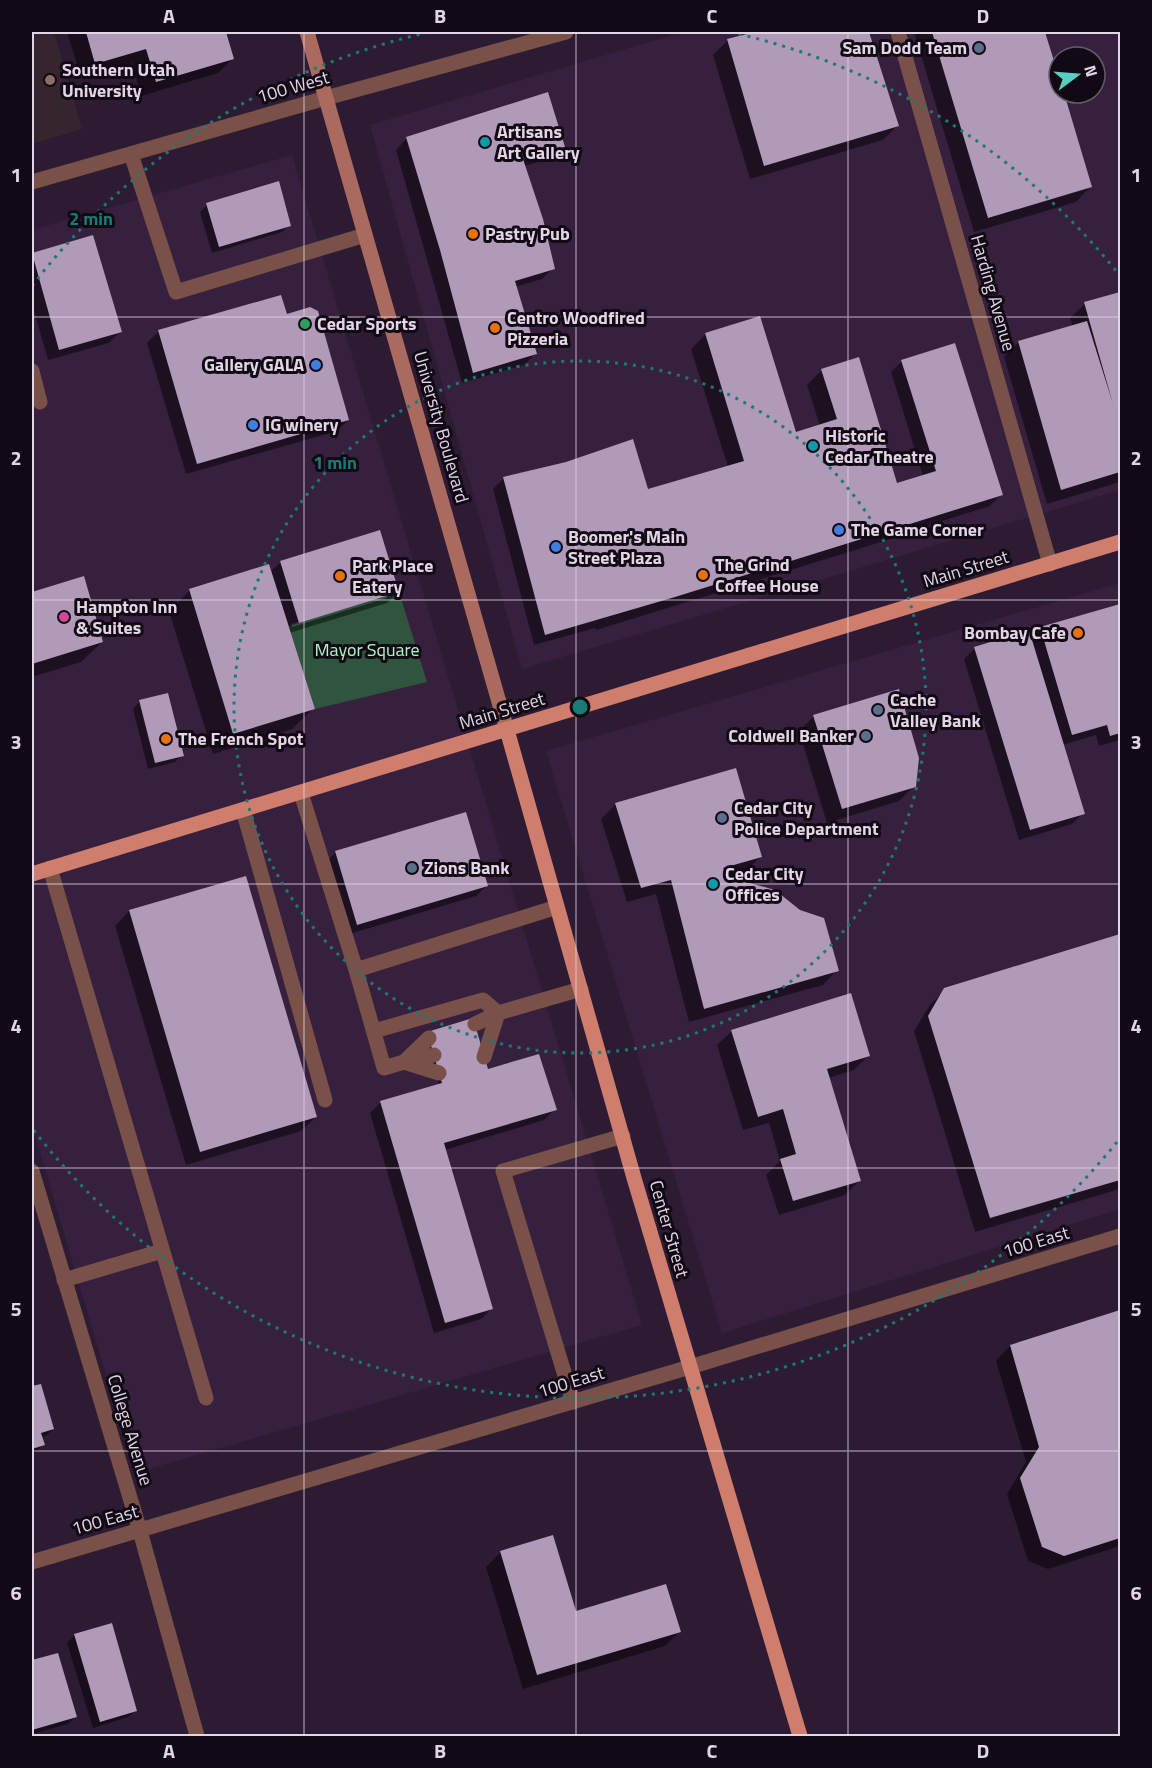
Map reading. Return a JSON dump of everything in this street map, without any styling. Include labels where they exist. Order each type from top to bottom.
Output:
[{"type":"main road","name":"University Boulevard","points":[[307,32],[507,730]]},
{"type":"main road","name":"Main Street","points":[[32,874],[1120,542]]},
{"type":"main road","name":"Center Street","points":[[507,730],[690,1367],[800,1737]]},
{"type":"street","name":"100 West","points":[[32,182],[566,32]]},
{"type":"street","name":"Harding Avenue","points":[[898,32],[1050,564]]},
{"type":"street","points":[[131,154],[176,292],[365,235]]},
{"type":"street","points":[[32,371],[40,402]]},
{"type":"street","points":[[301,793],[384,1068],[434,1055]]},
{"type":"street","points":[[243,810],[326,1100]]},
{"type":"street","points":[[50,868],[206,1398]]},
{"type":"street","points":[[356,970],[557,907]]},
{"type":"street","points":[[475,1024],[498,1013],[581,989]]},
{"type":"street","points":[[374,1031],[483,1000],[498,1013]]},
{"type":"street","points":[[479,1040],[498,1013]]},
{"type":"street","points":[[484,1057],[498,1013]]},
{"type":"street","points":[[404,1062],[429,1038]]},
{"type":"street","points":[[404,1062],[439,1073]]},
{"type":"street","points":[[573,1402],[503,1171],[623,1136]]},
{"type":"street","name":"College Avenue","points":[[32,1171],[140,1531],[197,1737]]},
{"type":"street","name":"100 East","points":[[32,1562],[690,1367],[1120,1236]]},
{"type":"street","points":[[64,1280],[162,1251]]},
{"type":"shaded area","name":"Southern Utah University","points":[[32,32],[54,32],[82,129],[32,144]]},
{"type":"shaded area","points":[[683,32],[1120,32],[1120,490],[522,669],[370,125]]},
{"type":"shaded area","points":[[292,155],[642,1325],[135,1473],[32,1125],[32,230]]},
{"type":"shaded area","points":[[1120,583],[1120,1209],[722,1333],[546,751]]},
{"type":"green space","name":"Mayor Square","points":[[399,592],[427,682],[315,709],[289,626]]},
{"type":"building","points":[[86,32],[226,32],[234,59],[156,82],[146,49],[95,64]]},
{"type":"building","points":[[755,32],[869,32],[899,126],[764,166],[727,39]]},
{"type":"building","points":[[932,32],[1045,32],[1049,45],[1047,45],[1047,105],[1068,105],[1092,187],[988,218]]},
{"type":"building","points":[[548,92],[565,147],[523,159],[543,219],[555,269],[515,281],[537,354],[473,373],[440,250],[406,137]]},
{"type":"building","points":[[279,181],[291,226],[219,247],[206,203]]},
{"type":"building","points":[[93,235],[122,332],[59,350],[32,253]]},
{"type":"building","points":[[1120,292],[1120,472],[1061,490],[1018,341],[1087,321],[1113,404],[1084,302]]},
{"type":"building","points":[[281,295],[287,314],[310,307],[318,311],[349,420],[197,464],[158,330]]},
{"type":"building","points":[[760,316],[796,432],[837,419],[821,369],[859,357],[897,483],[936,471],[901,360],[955,343],[1003,495],[545,635],[503,477],[566,462],[633,439],[648,489],[744,461],[705,333]]},
{"type":"building","name":"Park Place Eatery","points":[[380,530],[399,592],[299,623],[280,561]]},
{"type":"building","points":[[269,564],[315,709],[233,734],[189,589]]},
{"type":"building","name":"Hampton Inn & Suites","points":[[84,576],[103,642],[32,664],[32,592]]},
{"type":"building","points":[[1120,604],[1120,733],[1110,736],[1107,725],[1072,735],[1040,627]]},
{"type":"building","points":[[1029,630],[1085,814],[1030,830],[974,647]]},
{"type":"building","name":"Coldwell Banker","points":[[899,689],[919,758],[916,787],[842,809],[813,715]]},
{"type":"building","points":[[168,693],[184,756],[155,763],[139,700]]},
{"type":"building","name":"Cedar City Offices","points":[[736,768],[762,857],[723,868],[732,878],[775,890],[800,910],[824,918],[839,971],[704,1009],[671,880],[641,888],[615,803]]},
{"type":"building","name":"Zions Bank","points":[[466,812],[488,886],[357,925],[335,851]]},
{"type":"building","points":[[246,876],[317,1117],[200,1152],[129,910]]},
{"type":"building","points":[[1120,934],[1120,1180],[990,1218],[928,1016],[944,988]]},
{"type":"building","points":[[851,993],[870,1056],[827,1069],[861,1181],[793,1201],[780,1159],[796,1154],[783,1109],[758,1117],[731,1030]]},
{"type":"building","points":[[473,1018],[488,1069],[539,1054],[557,1110],[444,1143],[493,1309],[445,1323],[380,1101],[442,1083],[427,1032]]},
{"type":"building","points":[[1120,1310],[1120,1538],[1064,1556],[1042,1547],[1020,1478],[1039,1447],[1010,1345]]},
{"type":"building","points":[[41,1384],[54,1429],[41,1433],[45,1445],[32,1449],[32,1386]]},
{"type":"building","points":[[553,1535],[576,1611],[666,1584],[681,1632],[537,1675],[500,1551]]},
{"type":"building","points":[[112,1623],[137,1711],[100,1722],[74,1634]]},
{"type":"building","points":[[58,1653],[77,1717],[32,1730],[32,1660]]},
{"type":"place","name":"Sam Dodd Team","points":[[979,48]]},
{"type":"place","name":"Southern Utah University","points":[[50,80]]},
{"type":"place","name":"Artisans Art Gallery","points":[[485,142]]},
{"type":"place","name":"Pastry Pub","points":[[473,234]]},
{"type":"place","name":"Cedar Sports","points":[[305,324]]},
{"type":"place","name":"Centro Woodfired Pizzeria","points":[[495,328]]},
{"type":"place","name":"Gallery GALA","points":[[316,365]]},
{"type":"place","name":"IG winery","points":[[253,425]]},
{"type":"place","name":"Historic Cedar Theatre","points":[[813,446]]},
{"type":"place","name":"The Game Corner","points":[[839,530]]},
{"type":"place","name":"Boomer's Main Street Plaza","points":[[556,547]]},
{"type":"place","name":"The Grind Coffee House","points":[[703,575]]},
{"type":"place","name":"Park Place Eatery","points":[[340,576]]},
{"type":"place","name":"Hampton Inn & Suites","points":[[64,617]]},
{"type":"place","name":"Bombay Cafe","points":[[1078,633]]},
{"type":"place","name":"Cache Valley Bank","points":[[878,710]]},
{"type":"place","name":"Coldwell Banker","points":[[866,736]]},
{"type":"place","name":"The French Spot","points":[[166,739]]},
{"type":"place","name":"Cedar City Police Department","points":[[722,818]]},
{"type":"place","name":"Zions Bank","points":[[412,868]]},
{"type":"place","name":"Cedar City Offices","points":[[713,884]]}]
